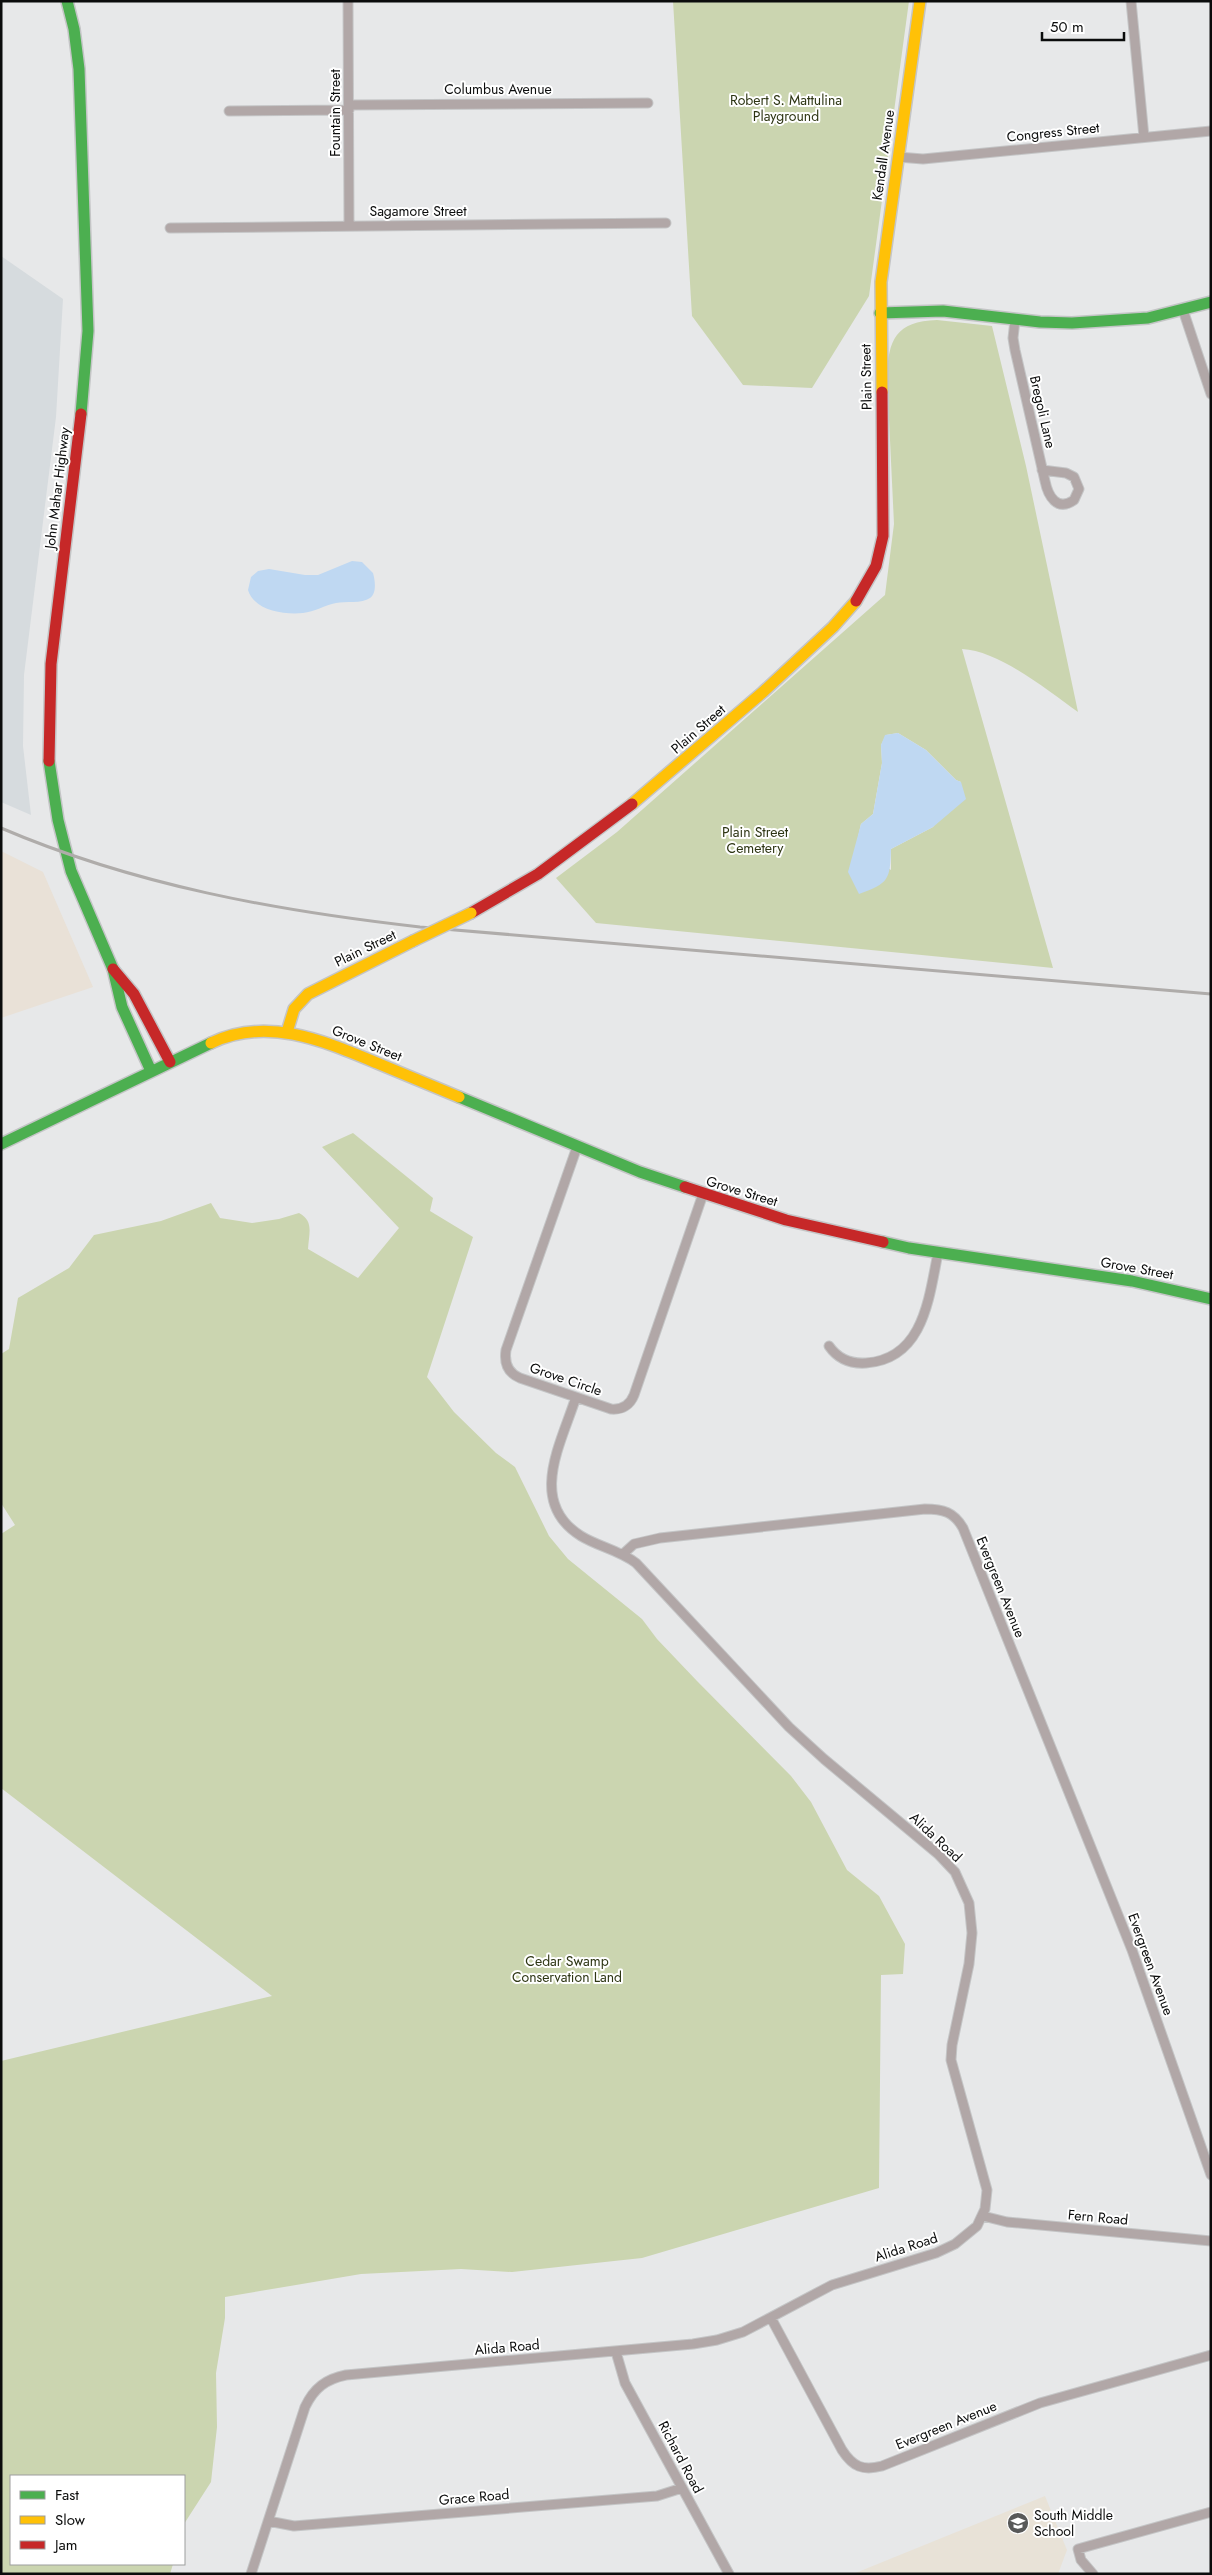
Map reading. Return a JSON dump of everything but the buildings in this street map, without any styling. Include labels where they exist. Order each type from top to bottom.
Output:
[{"type":"street","name":"John Mahar Highway","points":[[67,1],[74,29],[79,69],[88,331],[84,392],[51,664],[48,731],[51,776],[56,812],[71,872],[112,969],[120,1001],[151,1071]]},
{"type":"street","name":"Fountain Street","points":[[348,1],[350,225]]},
{"type":"street","name":"Kendall Avenue","points":[[880,313],[883,264],[920,1]]},
{"type":"street","points":[[1131,1],[1144,137]]},
{"type":"street","name":"Columbus Avenue","points":[[229,111],[349,107],[648,103]]},
{"type":"street","name":"Congress Street","points":[[898,157],[923,159],[1211,131]]},
{"type":"street","name":"Sagamore Street","points":[[170,228],[666,223]]},
{"type":"street","points":[[880,313],[943,311],[1050,323],[1116,321],[1182,310],[1211,302]]},
{"type":"street","points":[[1182,310],[1211,394]]},
{"type":"street","name":"Plain Street","points":[[287,1032],[294,1008],[308,994],[498,899],[542,872],[646,792],[762,693],[833,628],[860,598],[874,574],[883,542],[880,313]]},
{"type":"street","name":"Bregoli Lane","points":[[1015,320],[1014,344],[1042,470],[1050,497],[1061,504],[1069,503],[1075,498],[1078,492],[1077,482],[1069,474],[1042,470]]},
{"type":"street","name":"John Mahar Highway","points":[[112,969],[134,994],[170,1062]]},
{"type":"street","points":[[1,1144],[210,1042],[229,1036],[259,1032],[287,1032]]},
{"type":"street","name":"Grove Street","points":[[287,1032],[333,1045],[577,1146],[703,1194],[826,1230],[938,1253],[1124,1280],[1211,1298]]},
{"type":"street","name":"Grove Circle","points":[[577,1146],[505,1356],[509,1370],[516,1376],[616,1409],[625,1406],[632,1399],[703,1194]]},
{"type":"street","points":[[829,1346],[842,1359],[863,1363],[885,1359],[905,1346],[916,1334],[924,1317],[938,1253]]},
{"type":"street","points":[[576,1397],[551,1479],[554,1505],[563,1522],[579,1535],[623,1554]]},
{"type":"street","name":"Evergreen Avenue","points":[[623,1554],[634,1544],[655,1539],[925,1508],[942,1509],[955,1516],[963,1528],[1132,1950],[1211,2175]]},
{"type":"street","name":"Alida Road","points":[[251,2574],[305,2406],[315,2390],[329,2380],[346,2375],[616,2352],[712,2341],[743,2332],[832,2285],[917,2260],[949,2248],[972,2230],[983,2216],[987,2197],[985,2183],[951,2060],[952,2045],[967,1980],[972,1933],[969,1903],[959,1879],[938,1854],[824,1759],[789,1727],[645,1572],[623,1554]]},
{"type":"street","name":"Fern Road","points":[[983,2216],[1007,2222],[1211,2241]]},
{"type":"street","name":"Evergreen Avenue","points":[[771,2318],[839,2445],[850,2461],[864,2469],[882,2466],[1040,2402],[1211,2355]]},
{"type":"street","name":"Richard Road","points":[[616,2352],[626,2383],[728,2574]]},
{"type":"street","name":"Grace Road","points":[[268,2522],[287,2526],[657,2496],[682,2488]]},
{"type":"street","points":[[1093,2574],[1081,2560],[1078,2549],[1211,2512]]},
{"type":"shaded area","points":[[1,256],[63,299],[56,417],[24,675],[23,746],[31,815],[1,802]]},
{"type":"shaded area","points":[[1,851],[43,872],[93,987],[1,1018]]},
{"type":"shaded area","name":"South Middle School","points":[[1045,2496],[1067,2550],[1058,2574],[853,2574]]},
{"type":"green space","name":"Robert S. Mattulina Playground","points":[[673,1],[909,1],[869,296],[812,388],[743,385],[692,316]]},
{"type":"green space","name":"Plain Street Cemetery","points":[[937,320],[992,326],[1026,466],[1078,712],[1038,683],[1007,664],[977,651],[962,649],[1053,968],[596,923],[556,878],[617,832],[885,595],[894,524],[887,377],[889,353],[892,343],[903,329],[923,321]],"holes":[[[898,733],[926,750],[956,780],[961,782],[933,827],[891,849],[891,870],[856,846],[861,824],[873,814],[882,763],[881,745],[886,735]]]},
{"type":"green space","name":"Cedar Swamp Conservation Land","points":[[353,1133],[433,1198],[430,1211],[473,1237],[427,1377],[454,1412],[496,1453],[515,1467],[549,1536],[568,1559],[642,1619],[657,1639],[791,1776],[811,1802],[847,1870],[879,1896],[905,1944],[903,1974],[881,1975],[879,2188],[642,2258],[512,2272],[461,2269],[361,2274],[225,2297],[225,2318],[216,2373],[217,2427],[211,2482],[185,2522],[185,2475],[10,2475],[10,2565],[173,2565],[170,2574],[1,2574],[1,2061],[272,1996],[1,1788],[1,1534],[15,1525],[1,1503],[1,1354],[9,1349],[18,1298],[69,1268],[94,1235],[161,1221],[211,1203],[220,1218],[252,1223],[279,1219],[299,1213],[307,1220],[310,1228],[308,1249],[358,1278],[399,1228],[322,1147]]},
{"type":"water","points":[[352,561],[362,562],[373,573],[375,590],[367,600],[336,603],[307,612],[287,613],[263,607],[251,597],[248,590],[251,577],[258,571],[269,569],[305,575],[318,575]]},
{"type":"water","points":[[898,733],[926,750],[956,780],[961,782],[966,799],[933,827],[891,849],[890,868],[886,879],[877,887],[859,894],[848,872],[861,824],[873,814],[882,763],[881,745],[885,735]]},
{"type":"railway","points":[[1,828],[51,848],[154,880],[207,893],[313,913],[420,927],[1211,994]]},
{"type":"traffic: fast","points":[[67,1],[74,29],[79,69],[88,331],[81,414]]},
{"type":"traffic: fast","points":[[880,313],[943,311],[1040,322],[1072,323],[1148,318],[1211,302]]},
{"type":"traffic: fast","points":[[49,761],[58,820],[71,871],[113,969],[122,1007],[151,1071]]},
{"type":"traffic: fast","points":[[1,1144],[211,1043]]},
{"type":"traffic: fast","points":[[459,1097],[640,1172],[685,1187]]},
{"type":"traffic: fast","points":[[883,1242],[909,1248],[1132,1281],[1211,1299]]},
{"type":"traffic: slow","points":[[882,392],[881,282],[920,1]]},
{"type":"traffic: slow","points":[[632,804],[763,692],[833,627],[856,601]]},
{"type":"traffic: slow","points":[[413,941],[471,913]]},
{"type":"traffic: slow","points":[[287,1032],[294,1009],[308,994],[413,941]]},
{"type":"traffic: slow","points":[[211,1043],[232,1035],[253,1032],[295,1035],[337,1047],[459,1097]]},
{"type":"traffic: jam","points":[[856,601],[876,566],[883,536],[882,392]]},
{"type":"traffic: jam","points":[[49,761],[51,664],[81,414]]},
{"type":"traffic: jam","points":[[471,913],[538,874],[632,804]]},
{"type":"traffic: jam","points":[[113,969],[134,994],[170,1062]]},
{"type":"traffic: jam","points":[[685,1187],[786,1220],[883,1242]]},
{"type":"place","name":"South Middle School","points":[[1018,2523]]}]
